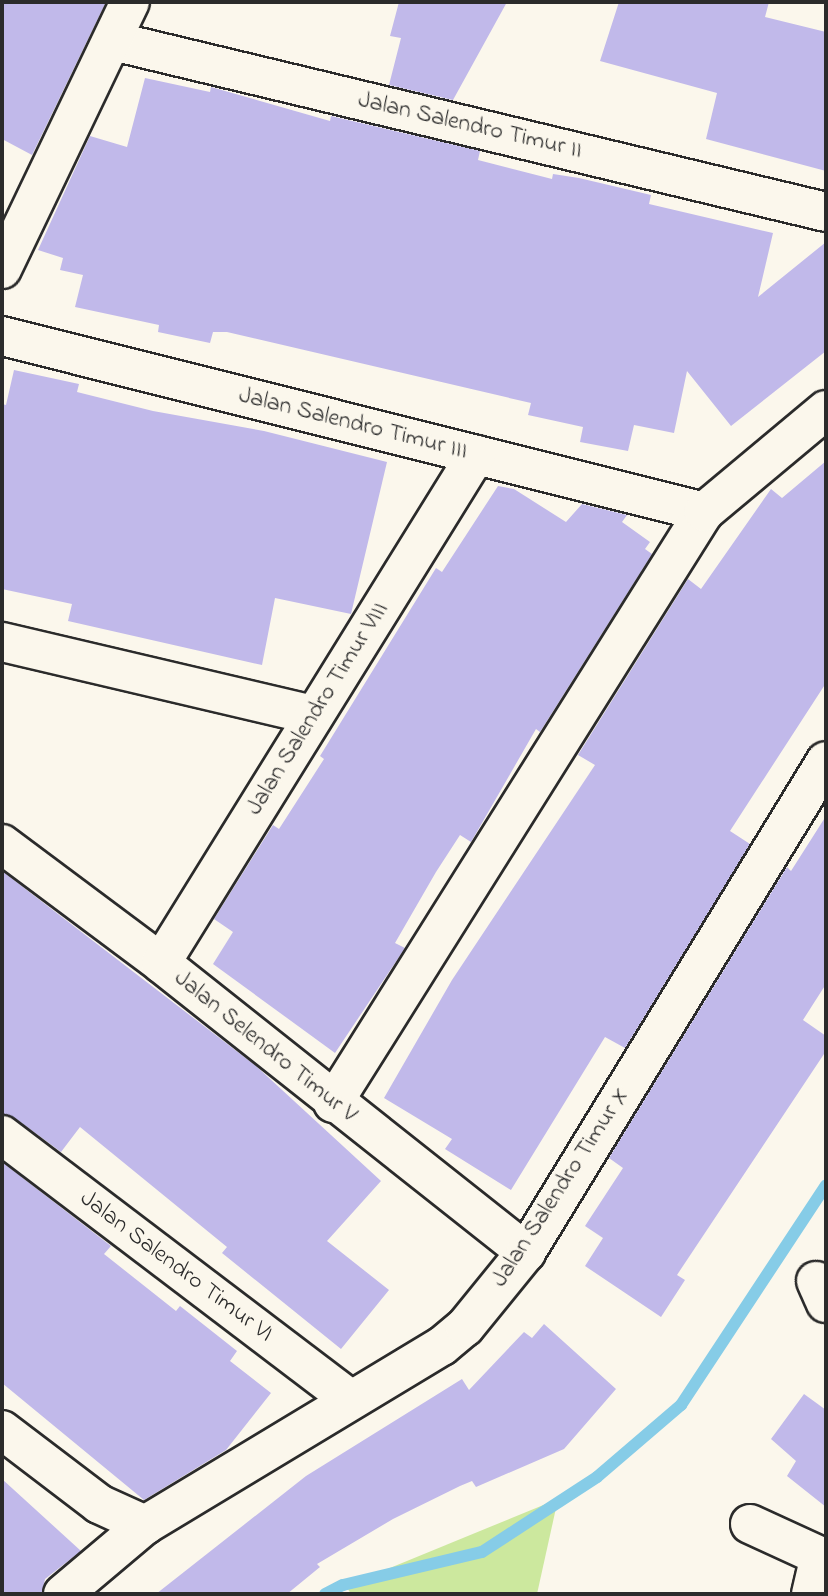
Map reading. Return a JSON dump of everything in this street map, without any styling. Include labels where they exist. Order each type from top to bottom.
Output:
[{"type":"street","points":[[2,270],[130,2]]},
{"type":"street","name":"Jalan Salendro Timur II","points":[[113,41],[826,212]]},
{"type":"street","name":"Jalan Salendro Timur III","points":[[2,336],[704,512]]},
{"type":"street","points":[[333,1103],[704,512],[826,410]]},
{"type":"street","name":"Jalan Salendro Timur VIII","points":[[161,963],[476,455]]},
{"type":"street","points":[[2,642],[314,715]]},
{"type":"street","name":"Jalan Salendro Timur X","points":[[63,1594],[145,1525],[442,1346],[465,1327],[526,1251],[826,761]]},
{"type":"street","name":"Jalan Selendro Timur V","points":[[2,844],[161,963],[333,1103],[526,1251]]},
{"type":"street","name":"Jalan Salendro Timur VI","points":[[2,1135],[351,1400]]},
{"type":"street","points":[[2,1430],[99,1504],[145,1525]]},
{"type":"street","points":[[750,1524],[819,1571]]},
{"type":"green space","points":[[558,1499],[537,1594],[351,1594],[346,1586]]},
{"type":"building","points":[[2,2],[106,2],[32,155],[2,139]]},
{"type":"building","points":[[399,2],[507,2],[453,100],[389,85],[401,38],[390,36]]},
{"type":"building","points":[[619,2],[769,2],[765,17],[826,32],[826,171],[706,139],[717,93],[600,61]]},
{"type":"building","points":[[145,78],[210,92],[211,87],[330,121],[331,116],[480,151],[478,160],[552,179],[553,174],[579,178],[651,195],[649,204],[773,233],[758,297],[826,242],[826,351],[731,426],[687,371],[674,433],[634,425],[628,451],[580,442],[583,427],[528,415],[531,403],[227,332],[213,332],[210,343],[158,332],[159,325],[75,307],[83,275],[60,270],[63,258],[38,250],[90,136],[127,147]]},
{"type":"building","points":[[14,370],[79,384],[77,392],[153,411],[264,431],[387,462],[351,614],[275,598],[262,665],[68,621],[72,604],[2,589],[2,404],[6,405]]},
{"type":"building","points":[[826,461],[826,683],[730,831],[750,844],[625,1048],[605,1037],[511,1190],[445,1149],[452,1139],[384,1098],[452,980],[595,765],[578,755],[688,579],[701,589],[771,489],[782,498]]},
{"type":"building","points":[[498,486],[514,489],[566,522],[582,504],[627,515],[622,522],[650,542],[645,549],[652,554],[540,732],[536,729],[471,842],[460,835],[436,872],[395,943],[405,948],[335,1053],[213,964],[233,932],[214,919],[273,825],[279,829],[324,759],[320,756],[436,568],[442,572]]},
{"type":"building","points":[[826,816],[826,984],[803,1020],[826,1036],[826,1051],[677,1275],[685,1280],[661,1317],[585,1266],[603,1238],[585,1226],[623,1168],[609,1158],[787,867],[791,871]]},
{"type":"building","points":[[2,871],[256,1066],[381,1181],[327,1241],[389,1290],[341,1349],[222,1253],[227,1247],[80,1127],[61,1152],[15,1118],[2,1114]]},
{"type":"building","points":[[2,1162],[111,1246],[104,1254],[176,1311],[180,1306],[237,1351],[230,1361],[271,1393],[226,1450],[144,1500],[2,1383]]},
{"type":"building","points":[[544,1324],[616,1389],[564,1449],[476,1487],[472,1481],[393,1519],[317,1564],[320,1567],[287,1594],[156,1594],[306,1476],[462,1379],[469,1390],[524,1332],[532,1338]]},
{"type":"building","points":[[804,1394],[826,1410],[826,1507],[787,1476],[796,1461],[771,1439]]},
{"type":"building","points":[[2,1479],[81,1551],[45,1579],[42,1594],[2,1594]]},
{"type":"waterway","points":[[325,1594],[343,1585],[482,1552],[597,1477],[681,1405],[826,1185]]}]
